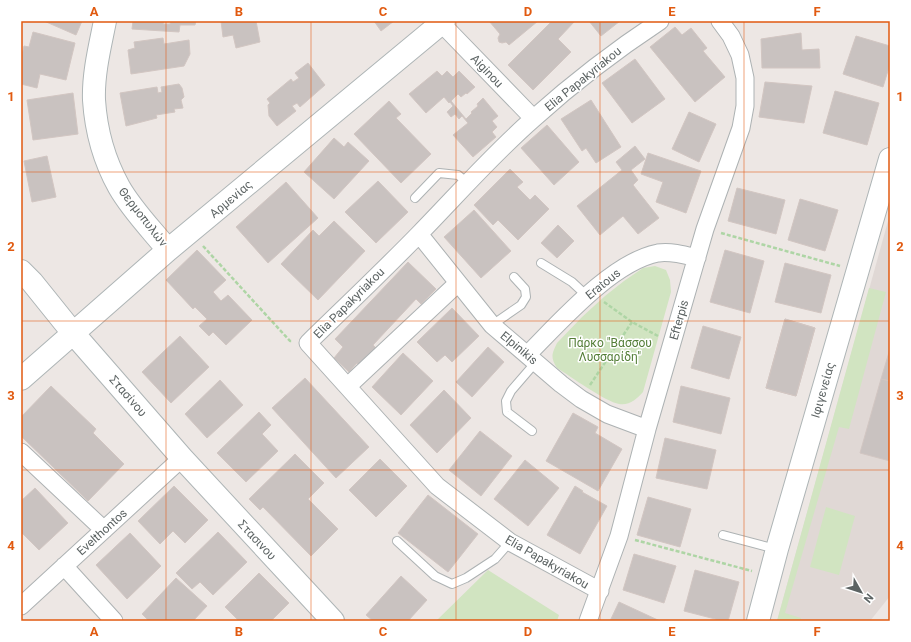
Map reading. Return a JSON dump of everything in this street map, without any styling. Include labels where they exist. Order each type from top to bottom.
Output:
[{"type":"street","name":"Θερμοπυλών","points":[[105,21],[96,68],[94,99],[102,147],[108,164],[120,188],[131,205],[168,250]]},
{"type":"street","name":"Elia Papakyriakou","points":[[600,591],[510,542],[437,486],[308,343],[419,234],[533,118],[638,35],[660,21]]},
{"type":"street","name":"Efterpis","points":[[588,621],[619,536],[647,429],[705,229],[741,128],[745,106],[745,78],[740,55],[731,36],[720,21]]},
{"type":"street","name":"Αρμενίας","points":[[21,379],[168,250],[443,22]]},
{"type":"street","name":"Aiginou","points":[[443,22],[533,118]]},
{"type":"street","name":"Ιφιγενείας","points":[[758,621],[777,549],[890,159]]},
{"type":"street","name":"Elpinikis","points":[[419,234],[492,325],[561,384],[581,399],[607,414],[647,429]]},
{"type":"street","name":"Eratous","points":[[531,358],[589,294],[612,274],[636,260],[659,253],[680,254],[697,258]]},
{"type":"street","points":[[21,271],[32,282],[73,333]]},
{"type":"street","points":[[348,386],[458,284]]},
{"type":"street","name":"Στασίνου","points":[[73,333],[182,458]]},
{"type":"street","points":[[21,452],[104,530]]},
{"type":"street","name":"Evelthontos","points":[[21,606],[182,458]]},
{"type":"street","name":"Στασινου","points":[[182,458],[333,621]]},
{"type":"street","points":[[64,566],[114,621]]},
{"type":"lane","points":[[415,198],[439,173],[458,175],[468,183]]},
{"type":"lane","points":[[541,263],[589,294]]},
{"type":"lane","points":[[492,325],[521,305],[526,297],[526,289],[514,277]]},
{"type":"lane","points":[[531,358],[506,401],[507,412],[532,431]]},
{"type":"lane","points":[[723,535],[777,549]]},
{"type":"lane","points":[[397,541],[435,576],[452,584],[466,578],[495,559],[510,542]]},
{"type":"path","points":[[705,229],[857,270]]},
{"type":"path","points":[[190,233],[290,341],[308,343]]},
{"type":"path","points":[[589,294],[632,322],[672,343]]},
{"type":"path","points":[[581,399],[632,322]]},
{"type":"path","points":[[619,536],[770,576]]},
{"type":"shaded area","points":[[890,214],[890,596],[870,621],[777,621]]},
{"type":"green space","name":"Πάρκο \"Βάσσου Λυσσαρίδη\"","points":[[655,266],[666,270],[670,280],[671,292],[643,392],[629,403],[619,404],[597,394],[557,368],[553,361],[553,353],[557,343],[605,296],[643,268]]},
{"type":"green space","points":[[869,288],[886,292],[849,429],[839,427],[785,613],[801,618],[800,621],[777,621]]},
{"type":"green space","points":[[826,507],[855,516],[839,575],[810,567]]},
{"type":"green space","points":[[488,570],[559,615],[557,621],[436,621]]},
{"type":"building","points":[[44,21],[82,21],[76,35]]},
{"type":"building","points":[[133,21],[164,21],[163,24],[170,24],[171,21],[196,21],[195,25],[180,25],[179,32],[132,29]]},
{"type":"building","points":[[221,21],[256,21],[260,42],[236,48],[233,35],[223,37]]},
{"type":"building","points":[[374,21],[394,21],[381,31]]},
{"type":"building","points":[[489,21],[538,21],[509,45],[506,42],[499,42],[498,38],[500,34]]},
{"type":"building","points":[[552,21],[575,21],[558,39],[571,52],[533,90],[508,65]]},
{"type":"building","points":[[589,21],[620,21],[601,36]]},
{"type":"building","points":[[675,27],[682,35],[691,28],[707,48],[703,51],[725,77],[695,102],[650,47]]},
{"type":"building","points":[[33,32],[75,43],[66,80],[40,74],[37,88],[21,84],[21,59],[24,46],[29,47]]},
{"type":"building","points":[[801,33],[802,50],[819,49],[820,68],[762,68],[761,39]]},
{"type":"building","points":[[856,36],[890,46],[890,64],[883,87],[843,74]]},
{"type":"building","points":[[163,38],[164,44],[189,40],[190,54],[184,66],[131,74],[128,50],[135,48],[134,42]]},
{"type":"building","points":[[635,59],[665,99],[632,123],[602,83]]},
{"type":"building","points":[[308,63],[325,85],[300,107],[297,103],[292,106],[296,111],[277,126],[269,116],[268,105],[270,103],[267,99],[291,79],[293,82],[299,78],[295,73]]},
{"type":"building","points":[[437,71],[442,76],[447,71],[453,77],[459,71],[475,87],[461,97],[458,94],[451,101],[466,119],[483,98],[498,116],[492,121],[497,127],[492,132],[496,137],[473,157],[453,135],[468,123],[462,116],[459,119],[455,114],[451,117],[447,112],[453,106],[450,102],[449,103],[444,97],[426,113],[409,94]]},
{"type":"building","points":[[765,82],[812,86],[804,123],[759,117]]},
{"type":"building","points":[[179,84],[182,88],[184,97],[181,100],[183,108],[174,109],[175,112],[156,115],[157,118],[126,126],[120,93],[157,87],[158,93],[162,92],[161,87]]},
{"type":"building","points":[[835,91],[879,103],[867,145],[823,133]]},
{"type":"building","points":[[73,93],[78,134],[33,140],[27,100]]},
{"type":"building","points":[[591,100],[621,147],[596,163],[586,148],[582,151],[561,119]]},
{"type":"building","points":[[389,101],[401,114],[396,118],[431,154],[401,183],[354,134]]},
{"type":"building","points":[[689,112],[716,124],[699,162],[672,149]]},
{"type":"building","points":[[547,125],[579,162],[554,185],[521,148]]},
{"type":"building","points":[[334,138],[344,147],[348,142],[369,161],[334,199],[304,172]]},
{"type":"building","points":[[635,146],[645,159],[631,170],[638,180],[633,185],[659,218],[638,234],[623,216],[600,235],[577,206],[622,170],[616,162]]},
{"type":"building","points":[[648,153],[701,171],[686,213],[656,202],[663,182],[641,174]]},
{"type":"building","points":[[47,156],[56,197],[32,202],[24,161]]},
{"type":"building","points":[[510,169],[523,182],[517,187],[530,200],[535,195],[549,209],[518,240],[498,220],[493,225],[474,205]]},
{"type":"building","points":[[378,181],[408,212],[376,243],[345,212]]},
{"type":"building","points":[[286,182],[318,218],[268,263],[236,227]]},
{"type":"building","points":[[737,188],[785,200],[776,234],[728,221]]},
{"type":"building","points":[[800,199],[838,210],[825,251],[788,240]]},
{"type":"building","points":[[474,210],[511,251],[481,278],[444,237]]},
{"type":"building","points":[[334,221],[365,251],[318,300],[281,264],[313,230],[319,236]]},
{"type":"building","points":[[558,225],[574,241],[557,258],[541,243]]},
{"type":"building","points":[[197,250],[226,280],[213,292],[221,301],[228,295],[252,320],[226,345],[213,332],[209,336],[199,326],[207,319],[195,307],[193,309],[166,280]]},
{"type":"building","points":[[725,250],[764,261],[750,313],[710,302]]},
{"type":"building","points":[[408,262],[436,289],[421,304],[416,299],[373,345],[376,348],[360,366],[357,363],[349,372],[334,358],[343,347],[335,339]]},
{"type":"building","points":[[785,263],[831,275],[821,313],[775,302]]},
{"type":"building","points":[[452,308],[479,336],[452,362],[445,355],[437,362],[417,342]]},
{"type":"building","points":[[785,319],[815,328],[796,396],[766,388]]},
{"type":"building","points":[[785,319],[815,328],[796,396],[766,388]]},
{"type":"building","points":[[703,326],[741,337],[729,379],[691,368]]},
{"type":"building","points":[[180,336],[209,367],[171,403],[142,372]]},
{"type":"building","points":[[488,347],[504,362],[472,397],[456,382]]},
{"type":"building","points":[[890,349],[890,381],[881,379]]},
{"type":"building","points":[[403,353],[433,381],[401,415],[372,387]]},
{"type":"building","points":[[305,378],[369,447],[336,478],[272,408]]},
{"type":"building","points":[[881,379],[890,381],[890,461],[860,453]]},
{"type":"building","points":[[220,380],[243,405],[207,438],[185,414]]},
{"type":"building","points":[[51,386],[96,429],[93,433],[124,464],[88,501],[21,436],[21,417]]},
{"type":"building","points":[[681,386],[730,398],[721,434],[673,422]]},
{"type":"building","points":[[444,390],[471,418],[437,453],[410,425]]},
{"type":"building","points":[[259,412],[271,425],[262,434],[278,451],[246,482],[217,453]]},
{"type":"building","points":[[573,413],[598,427],[595,433],[622,449],[598,491],[546,461]]},
{"type":"building","points":[[480,431],[512,456],[481,496],[449,470]]},
{"type":"building","points":[[665,438],[716,450],[707,489],[656,478]]},
{"type":"building","points":[[295,454],[324,483],[308,499],[338,529],[311,556],[263,507],[260,510],[249,499]]},
{"type":"building","points":[[380,459],[407,486],[376,517],[349,490]]},
{"type":"building","points":[[525,460],[559,488],[528,526],[494,499]]},
{"type":"building","points":[[174,486],[208,520],[185,543],[173,531],[160,544],[138,521]]},
{"type":"building","points":[[575,486],[583,491],[582,492],[607,506],[580,554],[547,535]]},
{"type":"building","points":[[35,488],[68,523],[39,550],[21,532],[21,501]]},
{"type":"building","points":[[428,495],[478,534],[448,572],[398,533]]},
{"type":"building","points":[[648,497],[691,509],[680,547],[637,535]]},
{"type":"building","points":[[218,532],[247,562],[213,595],[200,582],[192,589],[176,573]]},
{"type":"building","points":[[130,533],[161,566],[127,599],[96,565]]},
{"type":"building","points":[[634,554],[676,566],[664,603],[623,590]]},
{"type":"building","points":[[695,570],[739,582],[728,621],[684,611]]},
{"type":"building","points":[[259,573],[289,603],[271,621],[239,621],[225,607]]},
{"type":"building","points":[[401,576],[427,600],[408,621],[373,621],[366,615]]},
{"type":"building","points":[[176,578],[207,606],[193,621],[149,621],[142,614]]},
{"type":"building","points":[[619,602],[660,621],[610,621]]}]
